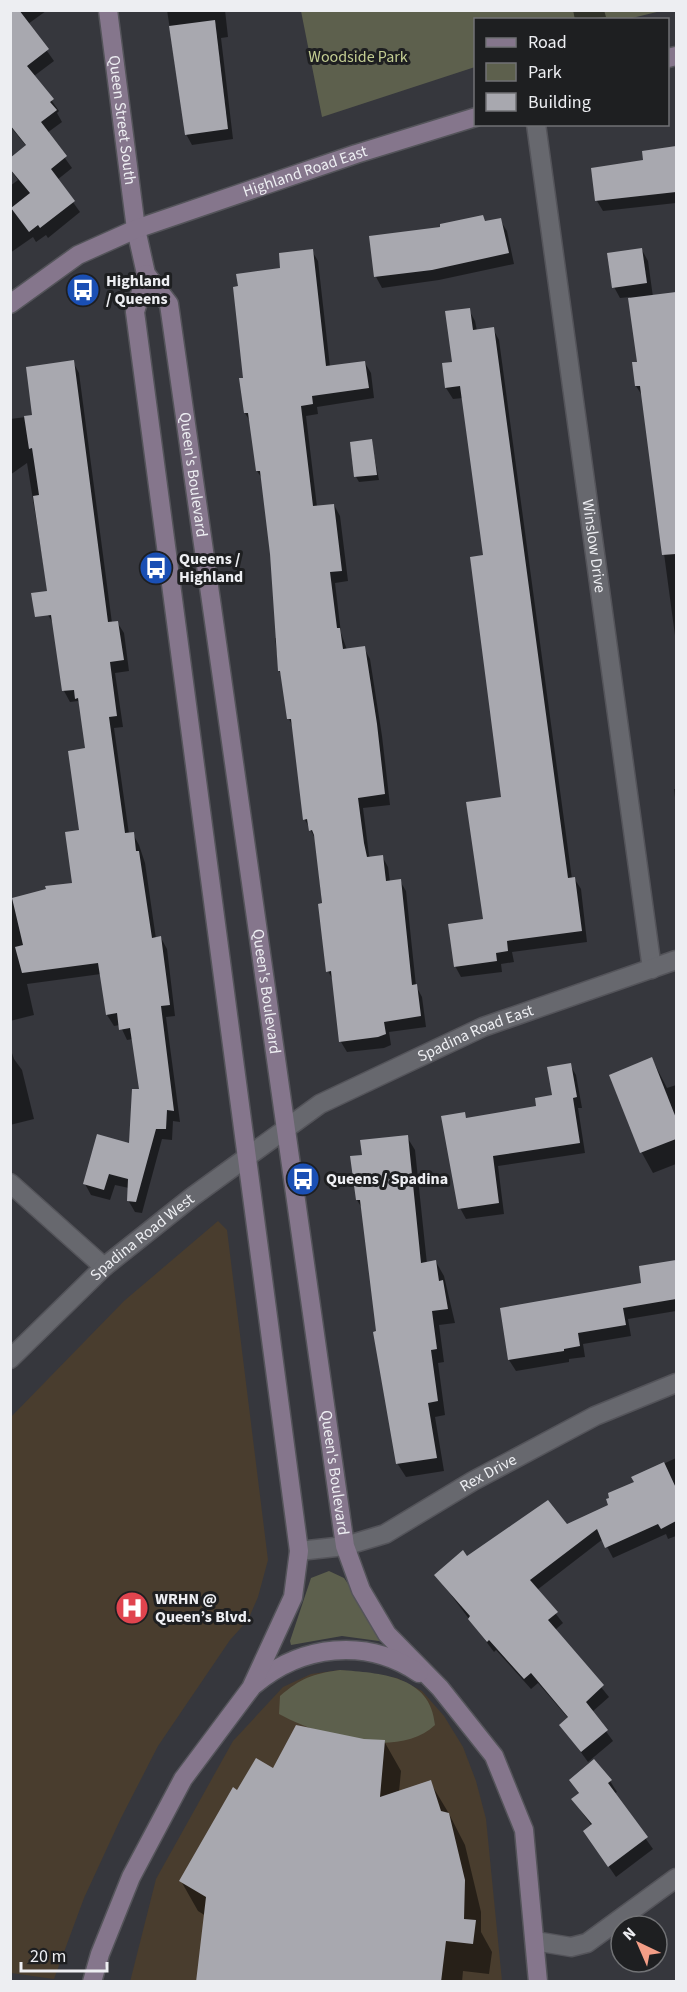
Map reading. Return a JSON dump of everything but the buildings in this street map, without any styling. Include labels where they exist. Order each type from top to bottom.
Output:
[{"type":"street","name":"Queen Street South","points":[[108,10],[136,229]]},
{"type":"street","name":"Highland Road East","points":[[10,304],[78,255],[136,229],[474,118]]},
{"type":"street","name":"Winslow Drive","points":[[536,126],[652,969]]},
{"type":"street","name":"Queen's Boulevard","points":[[136,229],[146,274],[169,304],[225,684],[285,1129],[345,1546],[362,1590],[387,1634],[440,1688],[494,1756],[524,1830],[538,1982]]},
{"type":"street","name":"Queen's Boulevard","points":[[146,274],[135,312],[299,1551],[293,1597],[251,1688]]},
{"type":"street","name":"Spadina Road East","points":[[285,1129],[320,1104],[483,1027],[676,960]]},
{"type":"street","name":"Spadina Road West","points":[[10,1359],[104,1266],[285,1129]]},
{"type":"street","points":[[10,1183],[104,1266]]},
{"type":"street","name":"Rex Drive","points":[[299,1551],[345,1546],[385,1534],[473,1481],[595,1416],[676,1383]]},
{"type":"street","name":"Queen's Boulevard","points":[[92,1982],[99,1954],[131,1877],[183,1779],[251,1688],[268,1673],[304,1654],[341,1648],[376,1653],[413,1669],[440,1688]]},
{"type":"street","points":[[535,1941],[570,1947],[587,1943],[676,1878]]},
{"type":"shaded area","name":"WRHN @ Queen’s Blvd.","points":[[218,1221],[227,1230],[268,1560],[258,1597],[248,1620],[230,1640],[158,1746],[84,1898],[54,1979],[11,1973],[11,1417],[124,1301]]},
{"type":"shaded area","points":[[340,1670],[397,1678],[422,1691],[444,1716],[463,1747],[476,1781],[486,1819],[502,1981],[130,1982],[156,1879],[233,1741],[283,1687],[311,1674]]},
{"type":"green space","name":"Woodside Park","points":[[301,10],[661,11],[632,18],[474,18],[474,67],[322,117]]},
{"type":"green space","points":[[329,1571],[344,1578],[385,1637],[386,1642],[342,1636],[291,1645],[290,1641],[311,1578]]},
{"type":"green space","points":[[340,1670],[386,1676],[413,1686],[424,1696],[431,1708],[435,1725],[419,1735],[401,1741],[380,1743],[358,1741],[315,1730],[279,1714],[280,1696],[294,1685],[314,1675]]},
{"type":"place","name":"Highland / Queens","points":[[83,290]]},
{"type":"place","name":"Queens / Highland","points":[[156,568]]},
{"type":"place","name":"Queens / Spadina","points":[[303,1179]]},
{"type":"place","name":"WRHN @ Queen’s Blvd.","points":[[132,1608]]}]
